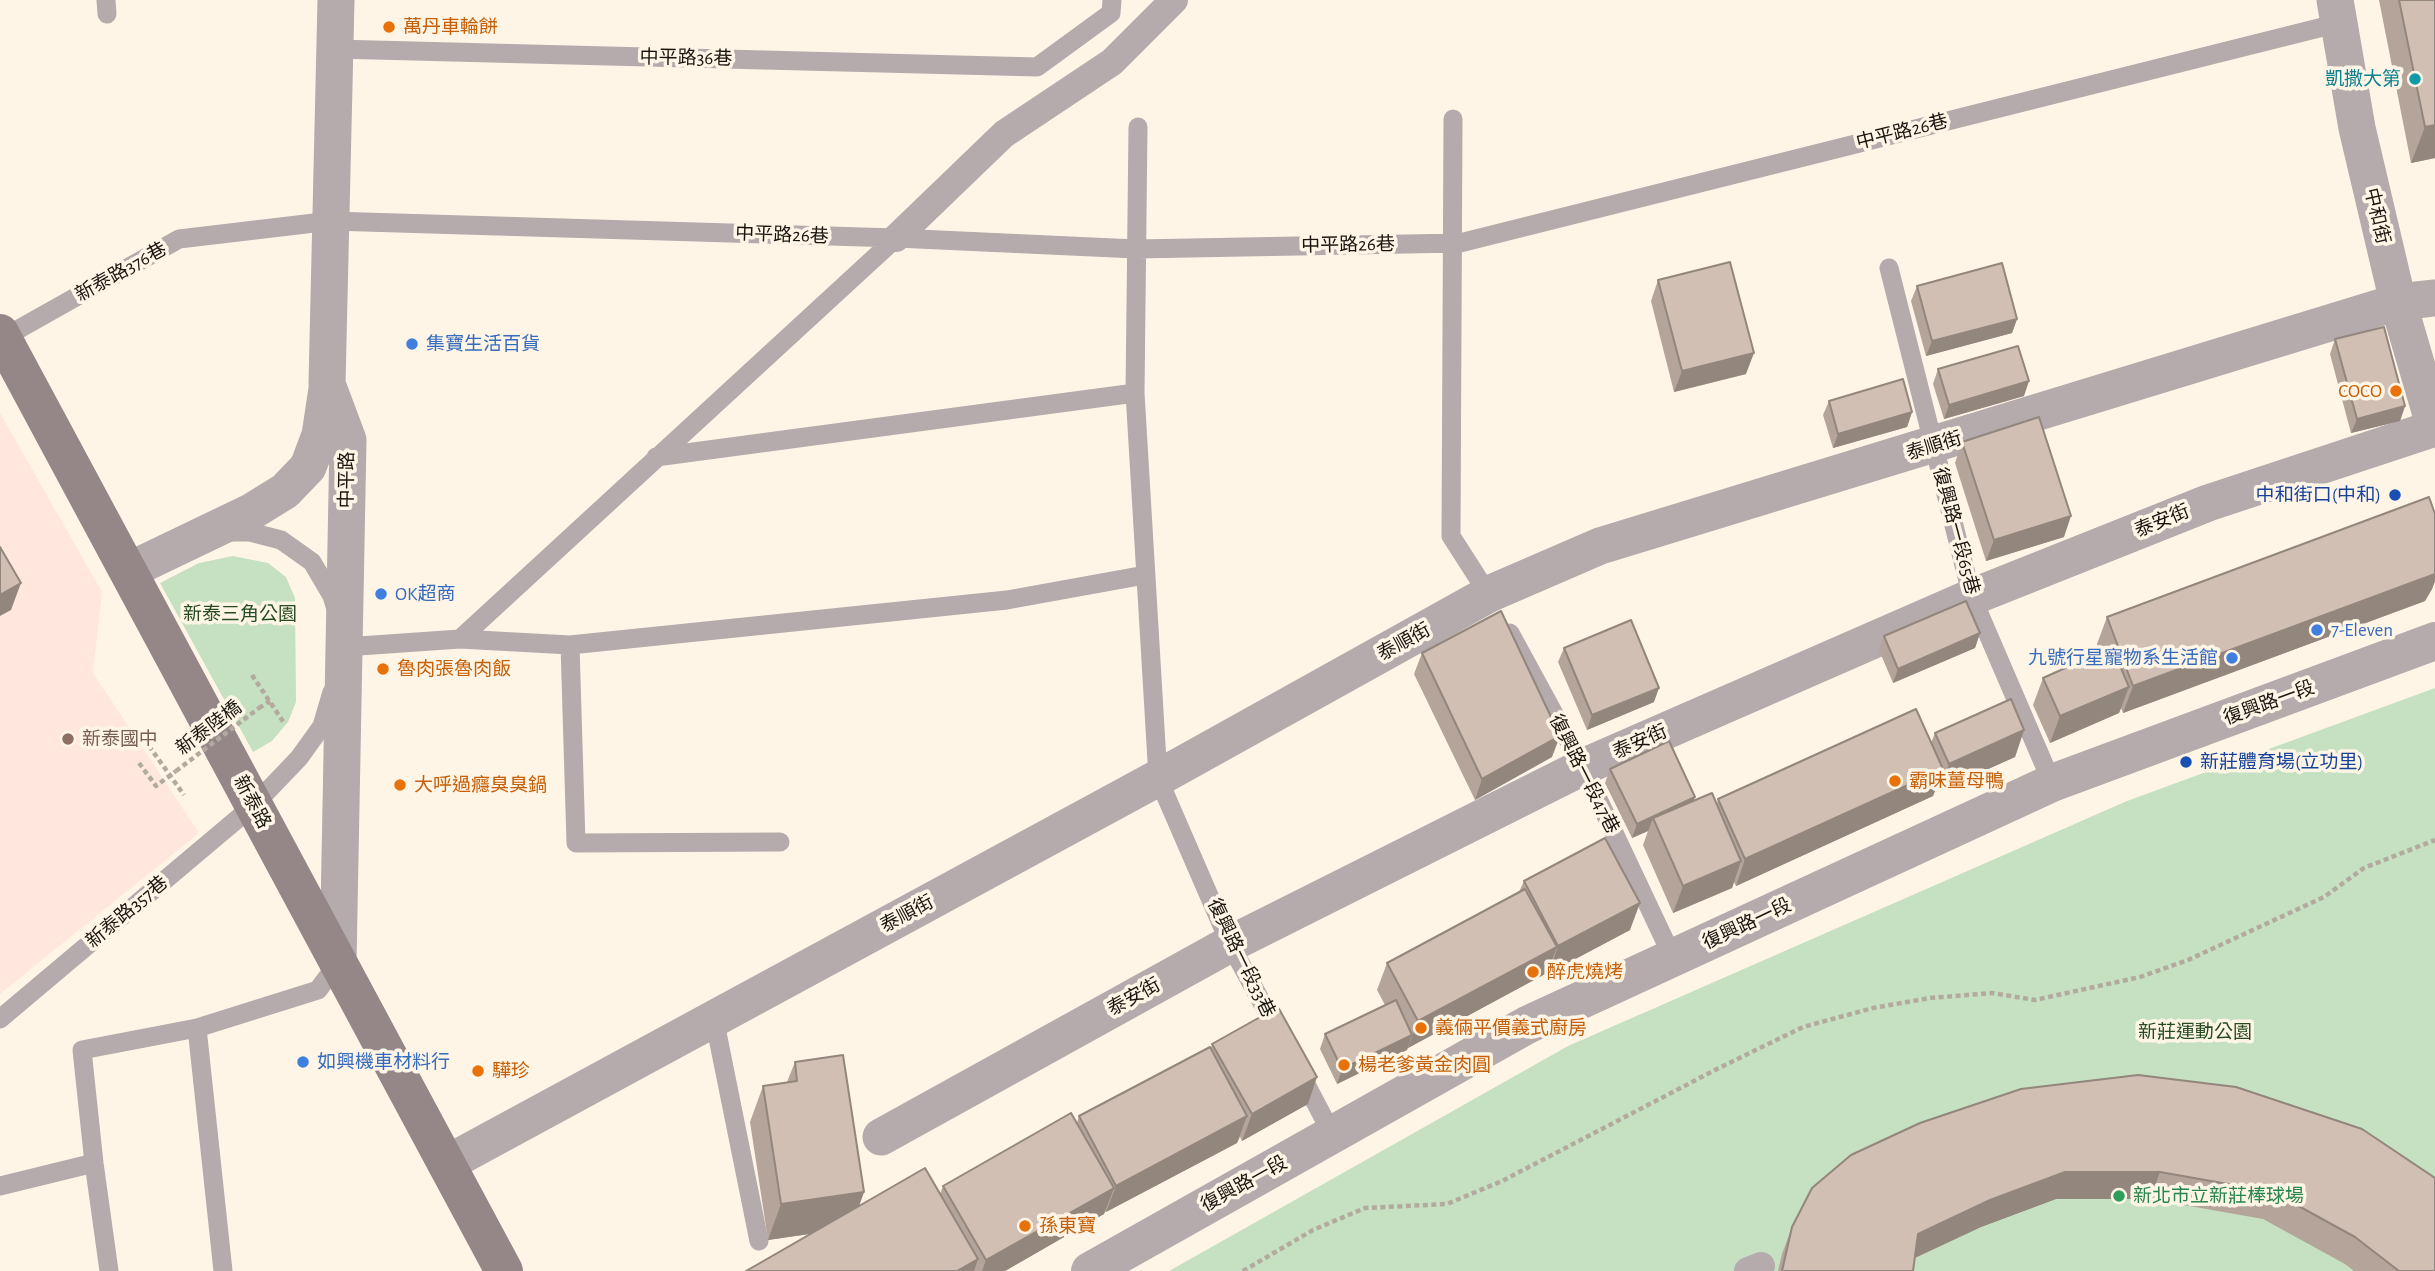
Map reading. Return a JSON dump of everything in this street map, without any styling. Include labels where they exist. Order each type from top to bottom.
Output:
[{"type":"main road","name":"新泰路","points":[[1,335],[504,1271]]},
{"type":"street","name":"中平路","points":[[336,0],[327,384],[348,440],[338,963]]},
{"type":"street","points":[[896,238],[1004,134],[1112,62],[1174,0]]},
{"type":"street","name":"中和街","points":[[2337,11],[2357,128],[2398,302],[2435,428]]},
{"type":"street","name":"泰順街","points":[[446,1164],[1158,778],[1489,594],[1600,546],[2398,302],[2435,298]]},
{"type":"street","points":[[128,571],[251,512],[285,491],[308,467],[320,435],[327,384]]},
{"type":"street","name":"泰安街","points":[[881,1137],[1230,944],[1583,767],[1972,597],[2208,503],[2435,428]]},
{"type":"street","name":"復興路一段","points":[[1090,1271],[1527,1025],[2052,783],[2435,641]]},
{"type":"lane","name":"中平路36巷","points":[[335,49],[1037,67],[1111,13],[1112,0]]},
{"type":"lane","name":"中平路26巷","points":[[331,221],[896,238],[1136,249],[1452,244],[2337,11]]},
{"type":"lane","name":"復興路一段47巷","points":[[1453,119],[1451,536],[1489,594],[1583,767],[1673,958]]},
{"type":"lane","name":"復興路一段33巷","points":[[1138,127],[1135,393],[1158,778],[1230,944],[1332,1135]]},
{"type":"lane","name":"新泰路376巷","points":[[1,335],[179,239],[331,221]]},
{"type":"lane","points":[[460,639],[896,238]]},
{"type":"lane","name":"復興路一段65巷","points":[[1889,268],[1972,597],[2052,783]]},
{"type":"lane","points":[[656,457],[1135,393]]},
{"type":"lane","points":[[210,531],[250,532],[281,540],[312,562],[332,596],[345,647],[460,639],[570,645],[1007,600],[1145,575]]},
{"type":"lane","points":[[570,645],[576,843],[780,842]]},
{"type":"lane","name":"新泰路357巷","points":[[0,1019],[254,805],[299,758],[322,726],[345,647]]},
{"type":"lane","points":[[110,1271],[94,1163],[82,1050],[197,1028],[318,990],[338,963]]},
{"type":"lane","points":[[714,1018],[760,1241]]},
{"type":"lane","points":[[197,1028],[223,1271]]},
{"type":"lane","points":[[0,1186],[94,1163]]},
{"type":"path","points":[[252,676],[284,723]]},
{"type":"path","name":"新泰陸橋","points":[[169,776],[270,701]]},
{"type":"path","points":[[144,740],[184,795]]},
{"type":"path","points":[[139,763],[156,786],[169,776]]},
{"type":"path","points":[[1243,1271],[1313,1230],[1365,1208],[1447,1204],[1502,1181],[1803,1027],[1872,1008],[1930,998],[1992,993],[2035,1000],[2140,977],[2213,949],[2324,897],[2364,868],[2435,840]]},
{"type":"shaded area","name":"新泰國中","points":[[0,413],[102,592],[93,673],[199,833],[0,994]]},
{"type":"green space","name":"新泰三角公園","points":[[233,556],[268,563],[286,577],[295,598],[296,702],[288,722],[272,741],[253,752],[160,583],[199,563]]},
{"type":"green space","name":"新莊運動公園","points":[[2435,688],[2435,1271],[1169,1271],[1568,1046],[2127,801]]},
{"type":"building","points":[[2399,0],[2435,0],[2435,125],[2425,127]]},
{"type":"building","points":[[1730,262],[1754,353],[1682,371],[1658,280]]},
{"type":"building","points":[[2002,263],[2017,319],[1932,341],[1917,286]]},
{"type":"building","points":[[2384,327],[2405,406],[2357,419],[2335,339]]},
{"type":"building","points":[[2018,346],[2029,381],[1949,405],[1938,369]]},
{"type":"building","points":[[1903,379],[1912,412],[1838,434],[1829,401]]},
{"type":"building","points":[[2039,417],[2071,516],[1994,540],[1962,442]]},
{"type":"building","points":[[2429,497],[2435,514],[2435,574],[2133,686],[2107,617]]},
{"type":"building","points":[[0,547],[21,583],[0,595]]},
{"type":"building","points":[[1966,601],[1980,633],[1898,669],[1884,636]]},
{"type":"building","points":[[1501,611],[1560,736],[1482,779],[1422,653]]},
{"type":"building","points":[[1631,620],[1659,688],[1592,715],[1564,648]]},
{"type":"building","points":[[2112,647],[2129,687],[2060,716],[2043,678]]},
{"type":"building","points":[[2011,699],[2024,730],[1949,764],[1935,733]]},
{"type":"building","points":[[1916,709],[1943,769],[1745,859],[1718,799]]},
{"type":"building","points":[[1669,741],[1695,797],[1637,824],[1610,769]]},
{"type":"building","points":[[1712,793],[1741,861],[1683,886],[1653,818]]},
{"type":"building","points":[[1605,838],[1640,903],[1558,946],[1524,881]]},
{"type":"building","points":[[1525,889],[1557,947],[1418,1021],[1387,963]]},
{"type":"building","points":[[1396,1000],[1412,1035],[1342,1069],[1325,1034]]},
{"type":"building","points":[[1278,1007],[1317,1077],[1252,1114],[1212,1044]]},
{"type":"building","points":[[1210,1047],[1247,1116],[1116,1186],[1079,1116]]},
{"type":"building","points":[[843,1055],[864,1192],[781,1204],[763,1086],[797,1081],[795,1062]]},
{"type":"building","points":[[2138,1075],[2236,1087],[2362,1129],[2435,1178],[2435,1271],[2399,1271],[2355,1237],[2273,1192],[2160,1172],[2065,1172],[1990,1200],[1918,1234],[1913,1271],[1782,1271],[1792,1227],[1812,1188],[1851,1155],[1920,1123],[2021,1089]]},
{"type":"building","points":[[1071,1113],[1114,1188],[986,1260],[943,1186]]},
{"type":"building","points":[[925,1168],[978,1259],[957,1271],[746,1271]]},
{"type":"place","name":"萬丹車輪餅","points":[[389,27]]},
{"type":"place","name":"凱撒大第","points":[[2415,79]]},
{"type":"place","name":"集寶生活百貨","points":[[412,344]]},
{"type":"place","name":"COCO","points":[[2396,391]]},
{"type":"place","name":"中和街口(中和)","points":[[2395,495]]},
{"type":"place","name":"OK超商","points":[[381,594]]},
{"type":"place","name":"7-Eleven","points":[[2317,630]]},
{"type":"place","name":"九號行星寵物系生活館","points":[[2232,658]]},
{"type":"place","name":"魯肉張魯肉飯","points":[[383,669]]},
{"type":"place","name":"新泰國中","points":[[68,739]]},
{"type":"place","name":"新莊體育場(立功里)","points":[[2186,762]]},
{"type":"place","name":"霸味薑母鴨","points":[[1895,781]]},
{"type":"place","name":"大呼過癮臭臭鍋","points":[[400,785]]},
{"type":"place","name":"醉虎燒烤","points":[[1533,972]]},
{"type":"place","name":"義倆平價義式廚房","points":[[1421,1028]]},
{"type":"place","name":"如興機車材料行","points":[[303,1062]]},
{"type":"place","name":"楊老爹黃金肉圓","points":[[1344,1065]]},
{"type":"place","name":"驊珍","points":[[478,1071]]},
{"type":"place","name":"新北市立新莊棒球場","points":[[2119,1196]]},
{"type":"place","name":"孫東寶","points":[[1025,1226]]}]
